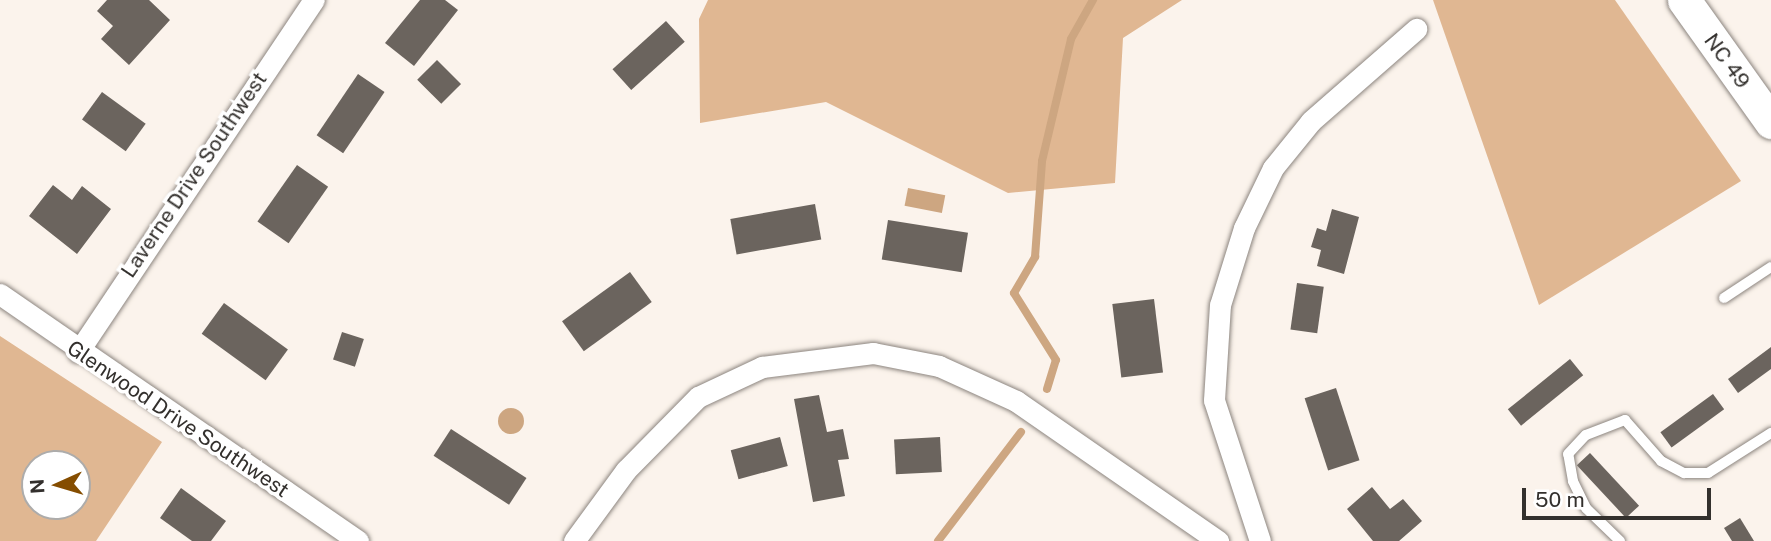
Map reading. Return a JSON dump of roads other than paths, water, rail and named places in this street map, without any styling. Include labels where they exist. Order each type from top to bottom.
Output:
[{"type":"highway","name":"NC 49","points":[[1684,0],[1771,122]]},
{"type":"street","name":"Laverne Drive Southwest","points":[[78,352],[314,0]]},
{"type":"street","points":[[1260,541],[1214,400],[1220,305],[1244,228],[1273,168],[1311,121],[1416,29]]},
{"type":"street","name":"Glenwood Drive Southwest","points":[[0,294],[78,352],[358,541]]},
{"type":"street","points":[[574,541],[626,470],[698,397],[762,367],[873,353],[939,366],[1016,401],[1218,541]]},
{"type":"lane","points":[[1724,298],[1771,267]]},
{"type":"lane","points":[[1620,541],[1586,508],[1573,481],[1568,454],[1586,435],[1625,421],[1661,461],[1684,473],[1708,473],[1771,433]]},
{"type":"waterway","points":[[1047,389],[1056,360],[1014,293],[1035,257],[1042,161],[1071,39],[1093,0]]},
{"type":"waterway","points":[[938,541],[1021,432]]}]
